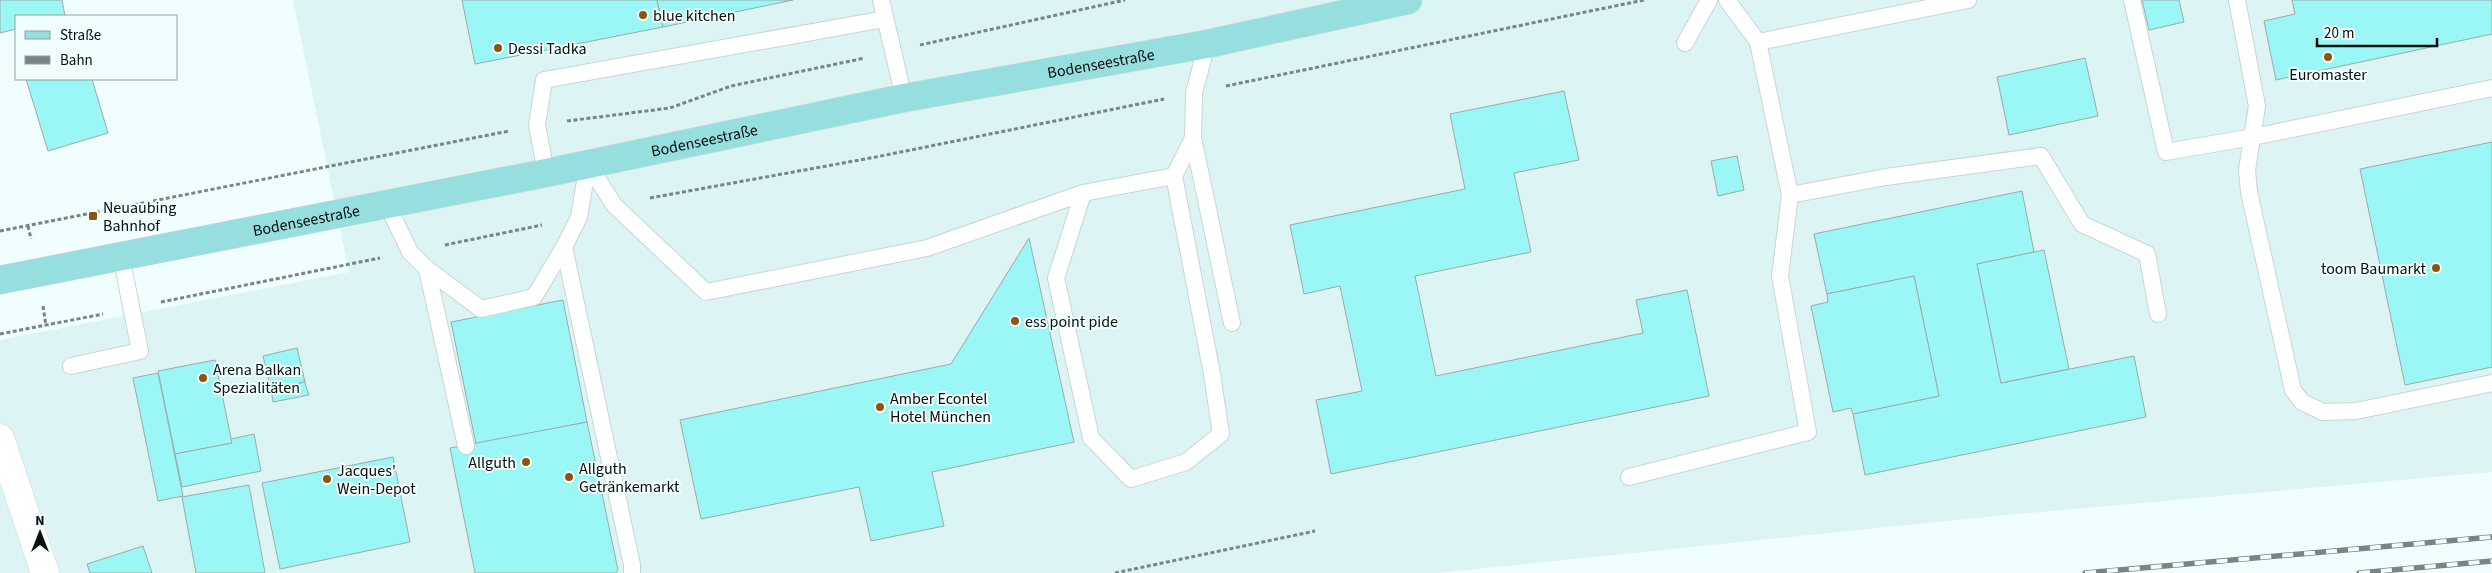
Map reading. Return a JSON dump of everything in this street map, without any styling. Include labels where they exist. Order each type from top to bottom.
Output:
[{"type":"main road","name":"Bodenseestraße","points":[[0,280],[546,173],[904,98],[1207,44],[1408,0]]},
{"type":"street","points":[[0,438],[45,573]]},
{"type":"lane","points":[[881,0],[904,98]]},
{"type":"lane","points":[[1685,43],[1708,0]]},
{"type":"lane","points":[[1629,478],[1808,432],[1780,276],[1790,195],[1758,42],[1727,0]]},
{"type":"lane","points":[[1758,42],[1968,0]]},
{"type":"lane","points":[[2132,0],[2166,152],[2253,137],[2492,88]]},
{"type":"lane","points":[[2237,0],[2258,106],[2247,170],[2249,192],[2287,370],[2293,390],[2302,402],[2324,412],[2356,411],[2492,383]]},
{"type":"lane","points":[[546,173],[537,125],[544,80],[885,19]]},
{"type":"lane","points":[[1207,44],[1194,93],[1193,138],[1232,323]]},
{"type":"lane","points":[[1083,193],[1056,278],[1091,438],[1131,479],[1186,462],[1221,434],[1212,374],[1174,176],[1193,138]]},
{"type":"lane","points":[[1790,195],[1886,177],[2041,156],[2082,224],[2147,254],[2158,314]]},
{"type":"lane","points":[[588,164],[614,205],[706,292],[927,248],[1083,193],[1174,176]]},
{"type":"lane","points":[[387,204],[410,252],[427,269],[481,309],[534,297],[564,247],[579,217],[588,164]]},
{"type":"lane","points":[[564,247],[632,565],[632,573]]},
{"type":"lane","points":[[71,366],[140,351],[121,256]]},
{"type":"lane","points":[[427,269],[466,446]]},
{"type":"path","points":[[614,205],[876,157],[1644,0]]},
{"type":"path","points":[[138,210],[150,208],[148,202]]},
{"type":"path","points":[[0,334],[579,217]]},
{"type":"path","points":[[1115,573],[1315,531]]},
{"type":"shaded area","points":[[293,0],[2492,0],[2492,472],[2007,515],[1437,573],[0,573],[0,340],[349,272]]},
{"type":"building","points":[[0,0],[62,0],[65,15],[15,15],[15,29],[0,33]]},
{"type":"building","points":[[462,0],[657,0],[663,27],[475,64]]},
{"type":"building","points":[[657,0],[793,0],[663,27]]},
{"type":"building","points":[[2142,0],[2179,0],[2184,22],[2149,30]]},
{"type":"building","name":"Euromaster","points":[[2292,0],[2492,0],[2492,34],[2276,80],[2264,21],[2295,14]]},
{"type":"building","points":[[2085,58],[2098,116],[2009,135],[1997,77]]},
{"type":"building","points":[[26,80],[92,80],[108,133],[48,151]]},
{"type":"building","points":[[1564,91],[1579,160],[1514,173],[1531,252],[1415,276],[1436,376],[1643,333],[1636,300],[1687,290],[1709,396],[1331,474],[1316,400],[1362,391],[1340,286],[1304,294],[1290,225],[1465,189],[1450,114]]},
{"type":"building","name":"toom Baumarkt","points":[[2492,142],[2492,367],[2405,385],[2360,169]]},
{"type":"building","points":[[1737,156],[1744,190],[1718,196],[1711,161]]},
{"type":"building","points":[[2022,191],[2034,252],[1977,264],[2001,383],[2134,356],[2146,417],[1865,475],[1853,414],[1939,396],[1914,276],[1827,294],[1814,234]]},
{"type":"building","points":[[1029,238],[1074,442],[932,472],[944,526],[871,541],[859,487],[701,519],[680,420],[951,364]]},
{"type":"building","points":[[2044,250],[2069,369],[2001,383],[1977,264]]},
{"type":"building","points":[[1914,276],[1939,396],[1853,414],[1851,408],[1833,412],[1811,306],[1828,302],[1827,294]]},
{"type":"building","points":[[563,300],[587,422],[476,444],[451,322]]},
{"type":"building","points":[[297,348],[305,382],[271,390],[263,356]]},
{"type":"building","points":[[215,360],[232,443],[175,454],[158,371]]},
{"type":"building","points":[[158,373],[183,496],[158,501],[133,378]]},
{"type":"building","points":[[305,382],[309,395],[273,402],[271,390]]},
{"type":"building","points":[[587,422],[618,570],[616,573],[475,573],[450,448]]},
{"type":"building","points":[[254,434],[261,471],[182,487],[175,454],[232,443],[231,439]]},
{"type":"building","points":[[393,457],[410,542],[280,569],[262,483]]},
{"type":"building","points":[[249,485],[265,573],[196,573],[182,497]]},
{"type":"building","points":[[143,546],[152,573],[90,573],[87,564]]},
{"type":"railway","points":[[2085,573],[2492,537]]},
{"type":"railway","points":[[2359,573],[2492,561]]},
{"type":"place","name":"blue kitchen","points":[[643,15]]},
{"type":"place","name":"Dessi Tadka","points":[[498,48]]},
{"type":"place","name":"Euromaster","points":[[2328,57]]},
{"type":"place","name":"Neuaubing Bahnhof","points":[[93,216]]},
{"type":"place","name":"toom Baumarkt","points":[[2436,268]]},
{"type":"place","name":"ess point pide","points":[[1015,321]]},
{"type":"place","name":"Arena Balkan Spezialitäten","points":[[203,378]]},
{"type":"place","name":"Amber Econtel Hotel München","points":[[880,407]]},
{"type":"place","name":"Allguth","points":[[526,462]]},
{"type":"place","name":"Allguth Getränkemarkt","points":[[569,477]]},
{"type":"place","name":"Jacques' Wein-Depot","points":[[327,479]]}]
